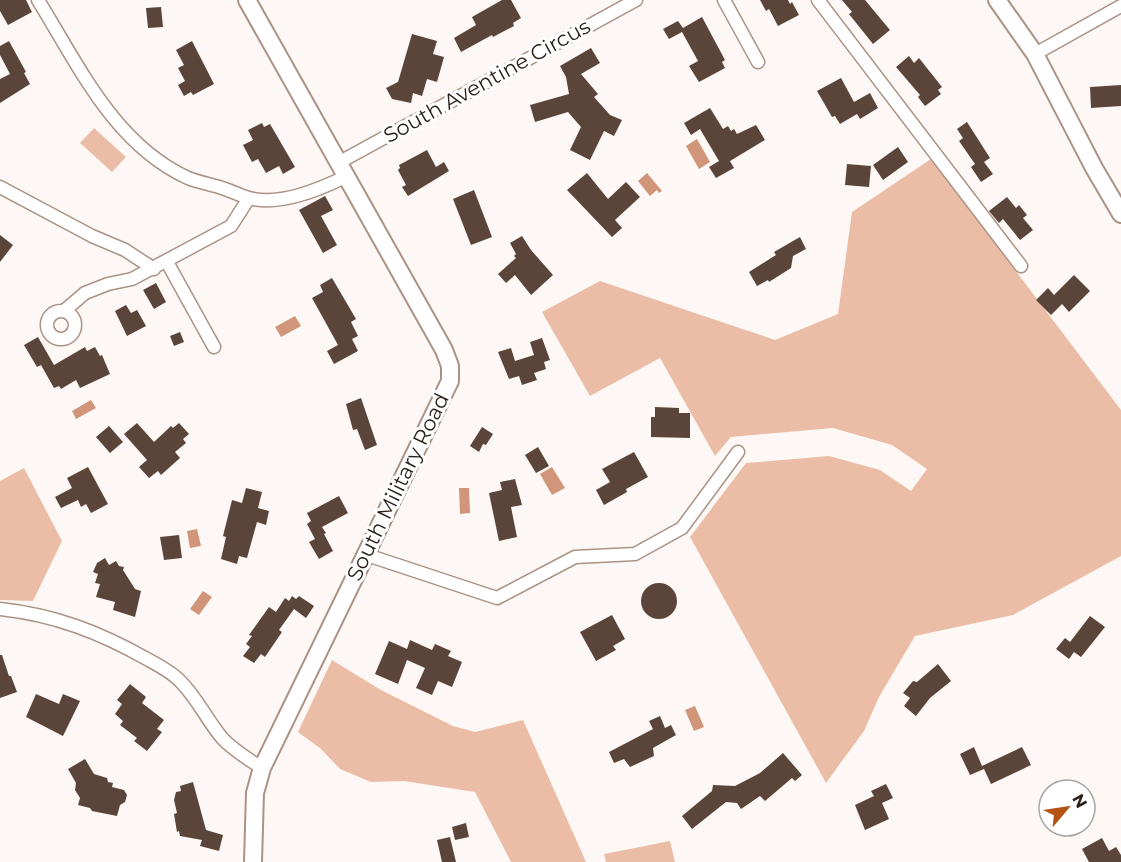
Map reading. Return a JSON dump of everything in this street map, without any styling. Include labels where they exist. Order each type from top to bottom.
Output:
[{"type":"street","name":"South Aventine Circus","points":[[38,0],[84,76],[114,120],[131,140],[188,178],[264,201],[283,199],[331,184],[341,170],[636,0]]},
{"type":"street","name":"South Military Road","points":[[247,0],[444,350],[451,373],[450,381],[262,768],[255,793],[253,862]]},
{"type":"street","points":[[724,0],[758,62]]},
{"type":"street","points":[[818,0],[1021,266]]},
{"type":"street","points":[[997,0],[1035,54],[1094,168],[1121,214]]},
{"type":"street","points":[[1035,54],[1121,6]]},
{"type":"street","points":[[0,187],[93,236],[125,250],[154,268]]},
{"type":"street","points":[[64,311],[84,293],[108,284],[132,279],[231,226],[249,198]]},
{"type":"street","points":[[167,262],[214,347]]},
{"type":"street","points":[[364,554],[497,598],[575,557],[635,554],[682,528],[738,452]]},
{"type":"street","points":[[0,609],[20,611],[86,628],[116,641],[165,669],[181,682],[221,737],[231,747],[262,768]]},
{"type":"shaded area","points":[[94,128],[126,157],[112,172],[80,143]]},
{"type":"shaded area","points":[[697,139],[710,162],[699,169],[686,146]]},
{"type":"shaded area","points":[[931,159],[1121,410],[1121,556],[1013,615],[915,636],[879,697],[864,731],[826,783],[690,537],[746,463],[829,456],[880,470],[911,491],[927,469],[892,445],[833,428],[731,437],[715,456],[660,358],[590,396],[542,312],[600,281],[775,340],[838,314],[852,212]]},
{"type":"shaded area","points":[[647,173],[662,191],[659,193],[657,190],[650,196],[638,181]]},
{"type":"shaded area","points":[[295,316],[301,326],[281,337],[275,327]]},
{"type":"shaded area","points":[[91,400],[96,408],[76,419],[72,411]]},
{"type":"shaded area","points":[[552,467],[565,488],[552,495],[540,474]]},
{"type":"shaded area","points":[[24,468],[62,541],[33,601],[0,600],[0,481]]},
{"type":"shaded area","points":[[459,488],[469,488],[470,513],[460,514]]},
{"type":"shaded area","points":[[197,529],[201,546],[190,548],[187,531]]},
{"type":"shaded area","points":[[203,591],[212,597],[199,615],[190,609]]},
{"type":"shaded area","points":[[332,660],[381,690],[453,726],[475,732],[523,720],[586,862],[511,862],[475,792],[404,781],[371,782],[340,769],[321,749],[298,732]]},
{"type":"shaded area","points":[[695,706],[704,727],[694,731],[685,710]]},
{"type":"shaded area","points":[[670,841],[675,862],[606,862],[604,854]]},
{"type":"building","points":[[0,0],[26,0],[32,12],[8,25],[0,11]]},
{"type":"building","points":[[502,0],[511,0],[521,18],[513,23],[514,26],[461,52],[454,38],[476,25],[472,17]]},
{"type":"building","points":[[760,0],[788,0],[790,4],[792,2],[799,15],[778,26],[769,9],[766,11]]},
{"type":"building","points":[[842,0],[865,0],[890,30],[873,44],[849,14],[852,12]]},
{"type":"building","points":[[161,7],[163,27],[148,28],[146,8]]},
{"type":"building","points":[[702,17],[725,60],[722,62],[725,68],[699,82],[689,66],[698,61],[682,32],[669,39],[663,29],[678,21],[683,28]]},
{"type":"building","points":[[412,34],[437,41],[433,54],[444,57],[437,82],[427,79],[422,96],[413,93],[411,103],[392,99],[386,88],[398,82]]},
{"type":"building","points":[[9,41],[30,84],[0,103],[0,79],[10,74],[0,55],[0,46]]},
{"type":"building","points":[[192,41],[214,84],[193,95],[191,92],[184,96],[178,85],[185,81],[178,68],[184,65],[176,50]]},
{"type":"building","points":[[591,48],[600,63],[581,74],[598,94],[594,97],[610,115],[622,120],[614,136],[604,131],[590,160],[570,150],[581,127],[568,112],[535,122],[530,105],[569,94],[566,77],[560,66]]},
{"type":"building","points":[[909,56],[914,63],[919,58],[942,87],[938,90],[941,94],[925,106],[918,97],[920,95],[896,67]]},
{"type":"building","points":[[841,78],[854,102],[870,93],[878,108],[860,119],[857,114],[840,124],[835,116],[832,117],[817,91]]},
{"type":"building","points":[[1121,85],[1121,106],[1091,108],[1090,87]]},
{"type":"building","points":[[710,108],[723,129],[728,126],[737,134],[756,125],[765,140],[730,161],[734,168],[716,178],[709,167],[719,161],[700,129],[691,135],[684,123]]},
{"type":"building","points":[[967,122],[990,158],[984,162],[993,174],[981,182],[971,167],[975,164],[959,141],[963,138],[957,129]]},
{"type":"building","points":[[262,123],[264,127],[270,124],[295,167],[283,174],[279,166],[266,173],[258,159],[252,162],[243,145],[253,140],[248,130]]},
{"type":"building","points":[[898,147],[908,162],[883,180],[873,165]]},
{"type":"building","points":[[427,150],[436,167],[444,162],[449,171],[408,196],[402,187],[406,185],[398,170],[399,165]]},
{"type":"building","points":[[847,164],[871,166],[869,187],[845,185]]},
{"type":"building","points":[[587,173],[608,199],[626,182],[640,197],[615,220],[622,228],[612,237],[567,190]]},
{"type":"building","points":[[474,190],[492,237],[471,245],[453,199]]},
{"type":"building","points":[[325,196],[333,210],[321,216],[337,245],[323,253],[299,210]]},
{"type":"building","points":[[1007,197],[1016,208],[1019,205],[1027,215],[1023,218],[1033,230],[1020,240],[1003,219],[999,223],[989,211]]},
{"type":"building","points":[[0,235],[13,245],[0,262]]},
{"type":"building","points":[[522,236],[553,275],[531,295],[515,275],[506,283],[498,274],[516,258],[510,243]]},
{"type":"building","points":[[800,237],[806,249],[793,256],[791,268],[769,282],[768,280],[757,286],[749,272],[776,255],[774,252]]},
{"type":"building","points":[[1074,275],[1090,291],[1069,312],[1062,304],[1051,315],[1036,300],[1048,288],[1054,295]]},
{"type":"building","points":[[332,278],[356,319],[351,322],[358,336],[352,339],[358,351],[334,364],[327,351],[338,345],[312,298],[323,292],[320,285]]},
{"type":"building","points":[[156,283],[166,302],[154,309],[143,290]]},
{"type":"building","points":[[126,305],[131,313],[137,310],[146,326],[127,336],[115,311]]},
{"type":"building","points":[[180,332],[184,342],[174,346],[170,336]]},
{"type":"building","points":[[38,337],[54,365],[85,347],[87,351],[95,347],[100,356],[102,355],[110,374],[80,388],[76,380],[61,389],[59,386],[54,388],[41,365],[37,367],[24,345]]},
{"type":"building","points":[[542,338],[550,360],[544,362],[546,369],[534,373],[537,380],[522,385],[519,376],[509,379],[498,352],[511,348],[515,361],[534,355],[530,342]]},
{"type":"building","points":[[361,398],[377,445],[365,450],[357,429],[353,430],[346,404]]},
{"type":"building","points":[[655,407],[679,408],[679,413],[690,413],[690,438],[651,437],[651,417],[655,417]]},
{"type":"building","points":[[137,423],[154,442],[171,426],[173,428],[179,423],[189,434],[183,439],[186,443],[175,452],[180,458],[161,475],[158,471],[149,478],[139,467],[147,460],[124,434]]},
{"type":"building","points":[[109,426],[123,442],[110,453],[96,437]]},
{"type":"building","points":[[482,427],[493,434],[479,452],[470,446]]},
{"type":"building","points":[[538,447],[549,466],[536,473],[525,455]]},
{"type":"building","points":[[634,452],[648,477],[604,505],[596,490],[610,482],[602,469]]},
{"type":"building","points":[[88,467],[108,504],[91,513],[86,504],[81,507],[78,500],[61,508],[55,497],[72,488],[67,478]]},
{"type":"building","points":[[515,479],[522,505],[511,507],[517,537],[499,541],[489,493],[502,490],[500,482]]},
{"type":"building","points":[[246,488],[262,492],[258,508],[269,511],[266,525],[257,522],[247,558],[239,556],[237,564],[221,559],[226,537],[223,536],[232,500],[242,503]]},
{"type":"building","points":[[339,496],[348,513],[322,527],[333,551],[319,559],[309,542],[315,539],[307,524],[311,521],[307,513]]},
{"type":"building","points":[[179,535],[182,558],[164,560],[160,537]]},
{"type":"building","points":[[105,558],[109,565],[116,561],[119,566],[124,567],[123,570],[135,589],[141,591],[135,617],[113,610],[115,602],[96,597],[100,584],[95,583],[98,574],[93,572],[97,563]]},
{"type":"building","points":[[659,583],[672,588],[677,601],[672,614],[659,619],[646,614],[641,601],[646,588]]},
{"type":"building","points":[[292,596],[296,599],[299,596],[314,606],[306,618],[294,609],[279,630],[282,632],[265,657],[261,654],[254,663],[243,656],[250,647],[246,644],[252,636],[249,635],[269,607],[276,612],[285,598],[289,601]]},
{"type":"building","points":[[612,615],[625,639],[613,646],[616,650],[596,661],[580,632]]},
{"type":"building","points":[[1090,616],[1105,627],[1081,657],[1074,652],[1069,659],[1056,649],[1065,638],[1070,642]]},
{"type":"building","points":[[410,640],[432,650],[435,644],[451,651],[448,656],[462,662],[452,687],[438,681],[432,695],[416,688],[425,668],[407,660],[398,684],[375,674],[389,641],[407,649]]},
{"type":"building","points":[[0,655],[2,655],[17,692],[0,698]]},
{"type":"building","points":[[938,664],[951,681],[930,698],[916,716],[904,706],[910,698],[903,693],[913,681],[917,682]]},
{"type":"building","points":[[130,684],[146,697],[142,703],[164,720],[157,729],[162,732],[147,751],[134,741],[137,738],[120,725],[123,721],[115,714],[122,704],[117,700]]},
{"type":"building","points":[[36,694],[59,704],[63,694],[80,701],[63,736],[26,717]]},
{"type":"building","points":[[660,716],[665,728],[671,725],[676,735],[653,748],[654,756],[630,767],[624,759],[614,763],[609,752],[653,729],[649,721]]},
{"type":"building","points":[[974,747],[982,766],[1022,747],[1031,765],[991,784],[984,769],[970,775],[960,754]]},
{"type":"building","points":[[783,753],[802,775],[795,781],[792,778],[765,801],[760,796],[741,809],[737,803],[726,802],[692,829],[682,816],[712,791],[713,785],[735,786],[760,773]]},
{"type":"building","points":[[85,759],[94,774],[107,778],[108,782],[113,783],[112,787],[124,790],[127,795],[125,802],[120,805],[117,816],[92,811],[90,808],[78,805],[80,798],[75,790],[76,783],[68,769]]},
{"type":"building","points":[[193,782],[206,830],[223,835],[219,851],[200,846],[202,840],[180,836],[179,831],[177,832],[174,814],[177,813],[174,800],[176,792],[181,791],[180,786]]},
{"type":"building","points":[[886,784],[893,798],[882,803],[889,819],[865,830],[855,805],[874,796],[871,791]]},
{"type":"building","points":[[466,823],[469,837],[455,840],[452,827]]},
{"type":"building","points":[[450,837],[456,862],[442,862],[437,840]]},
{"type":"building","points":[[1102,838],[1109,851],[1116,847],[1121,855],[1121,862],[1089,862],[1082,849]]}]
